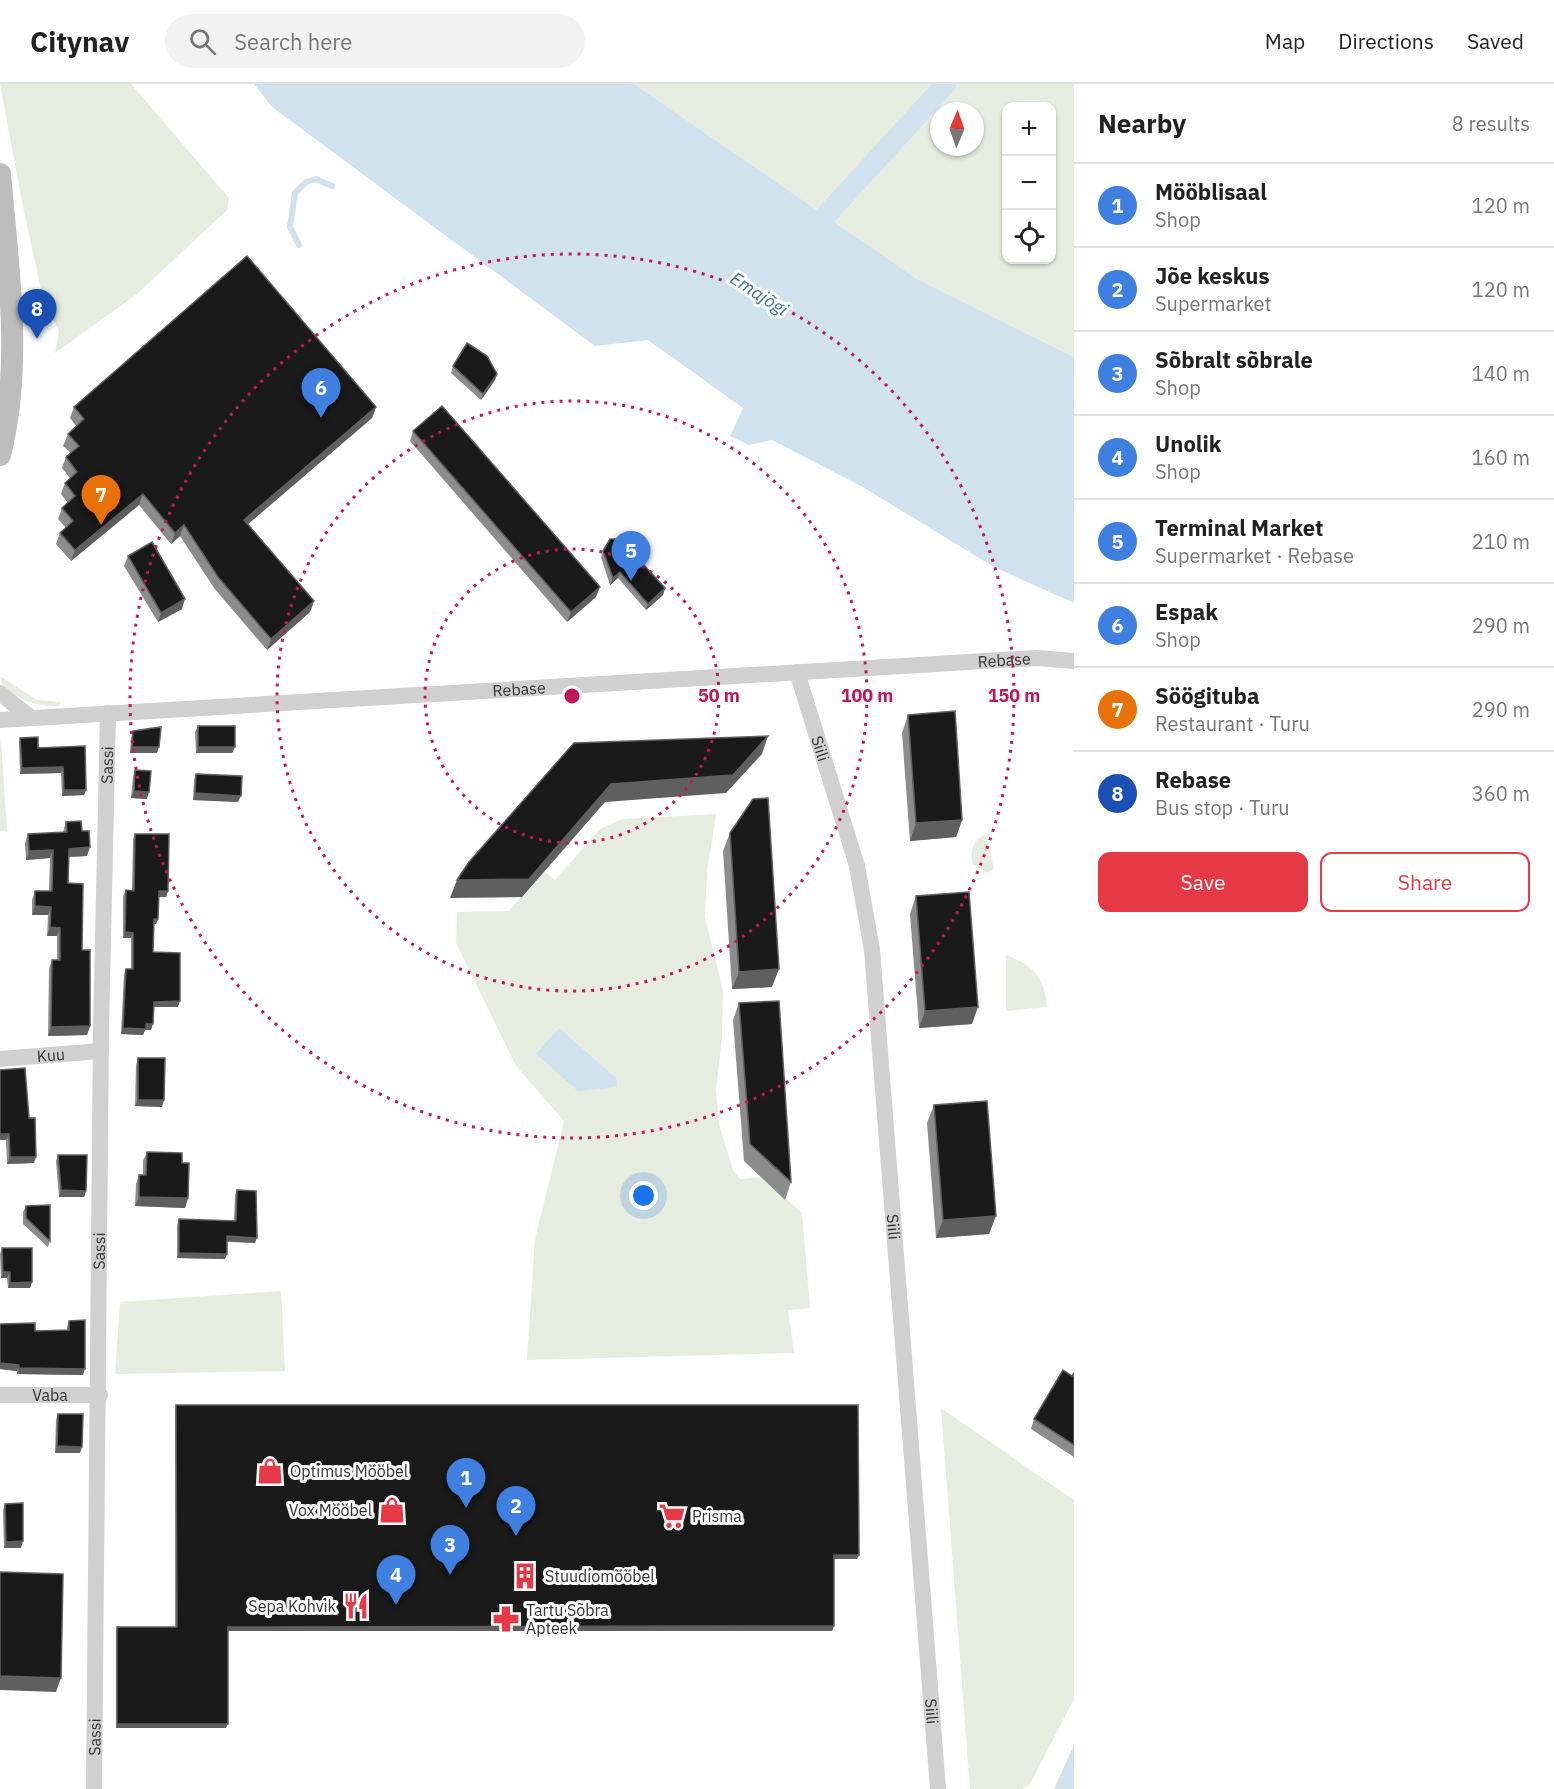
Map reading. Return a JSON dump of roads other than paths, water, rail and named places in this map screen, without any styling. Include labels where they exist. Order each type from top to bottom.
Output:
[{"type":"main road","points":[[0,174],[8,271],[12,374],[8,425],[0,456]]},
{"type":"street","name":"Rebase","points":[[0,720],[1036,658],[1074,661]]},
{"type":"street","name":"Siili","points":[[797,672],[857,866],[872,950],[938,1789]]},
{"type":"street","points":[[0,693],[31,718]]},
{"type":"street","name":"Sassi","points":[[94,1789],[100,1395],[101,1051],[108,713]]},
{"type":"street","name":"Kuu","points":[[0,1059],[101,1051]]},
{"type":"street","name":"Vaba","points":[[0,1395],[100,1395]]},
{"type":"water","name":"Emajõgi","points":[[254,84],[634,84],[917,279],[1074,357],[1074,603],[994,567],[861,486],[772,440],[749,445],[730,436],[743,408],[648,340],[595,346],[272,107]]},
{"type":"water","points":[[559,1028],[616,1078],[617,1087],[578,1091],[536,1054]]},
{"type":"water","points":[[1074,1745],[1074,1789],[1054,1789]]},
{"type":"waterway","points":[[807,236],[946,84]]},
{"type":"waterway","points":[[299,245],[290,227],[295,193],[306,182],[316,179],[332,186]]},
{"type":"place","name":"Rebase","points":[[37,339]]},
{"type":"place","name":"Espak","points":[[321,418]]},
{"type":"place","name":"Söögituba","points":[[101,525]]},
{"type":"place","name":"Terminal Market","points":[[631,581]]},
{"type":"place","name":"Optimus Mööbel","points":[[270,1471]]},
{"type":"place","name":"Mööblisaal","points":[[466,1508]]},
{"type":"place","name":"Vox Mööbel","points":[[392,1510]]},
{"type":"place","name":"Prisma","points":[[672,1516]]},
{"type":"place","name":"Jõe keskus","points":[[516,1536]]},
{"type":"place","name":"Sõbralt sõbrale","points":[[450,1575]]},
{"type":"place","name":"Stuudiomööbel","points":[[525,1576]]},
{"type":"place","name":"Unolik","points":[[396,1605]]},
{"type":"place","name":"Sepa Kohvik","points":[[356,1606]]},
{"type":"place","name":"Tartu Sõbra Apteek","points":[[506,1619]]}]
